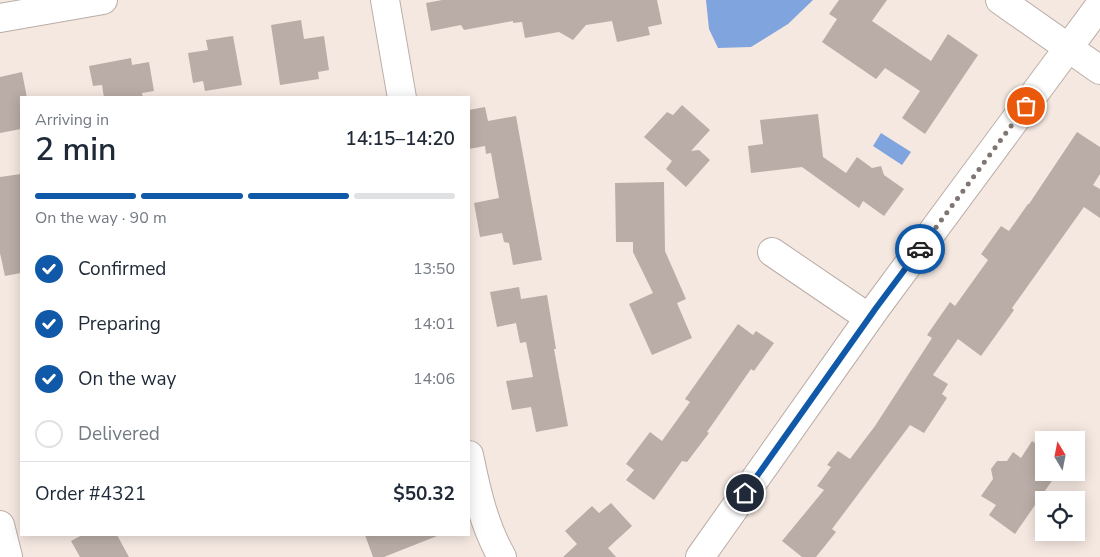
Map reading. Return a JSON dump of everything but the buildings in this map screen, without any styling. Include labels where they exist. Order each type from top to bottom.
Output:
[{"type":"street","points":[[0,18],[103,0]]},
{"type":"street","points":[[385,0],[402,96]]},
{"type":"street","points":[[1000,0],[1100,70]]},
{"type":"street","points":[[700,557],[869,318],[1100,6]]},
{"type":"street","points":[[772,252],[869,318]]},
{"type":"street","points":[[470,460],[485,517],[502,557]]},
{"type":"street","points":[[0,525],[8,557]]},
{"type":"water","points":[[706,0],[813,0],[788,24],[751,47],[718,48],[709,29]]},
{"type":"water","points":[[881,133],[911,152],[902,165],[873,146]]},
{"type":"way so far","points":[[920,249],[1026,106]]},
{"type":"route","points":[[745,493],[920,249]]}]
